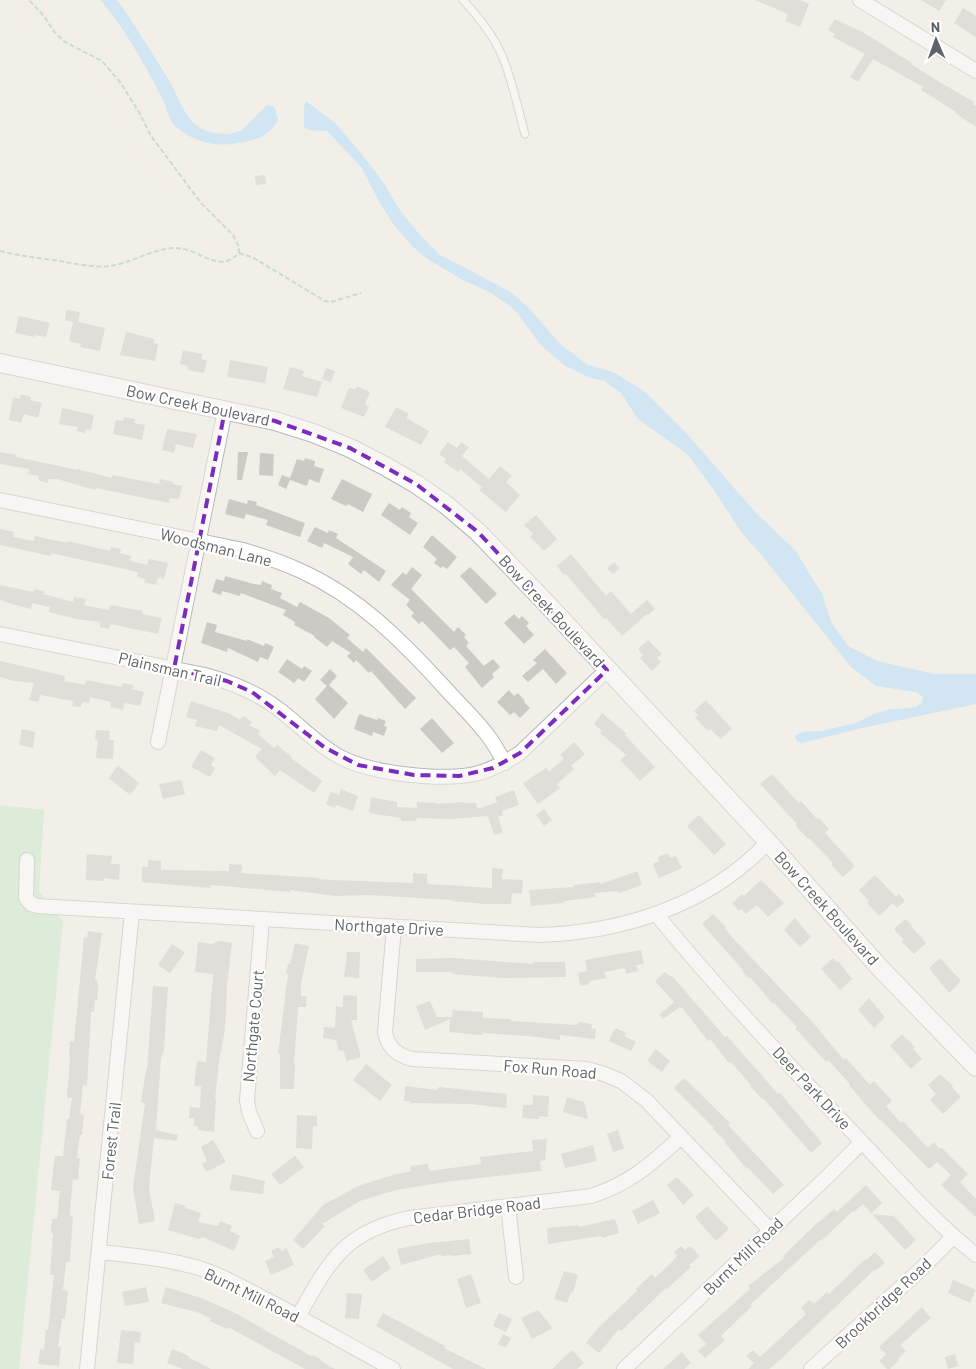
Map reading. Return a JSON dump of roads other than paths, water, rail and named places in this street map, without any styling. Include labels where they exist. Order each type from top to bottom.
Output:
[{"type":"street","points":[[860,0],[877,4],[976,71]]},
{"type":"street","name":"Bow Creek Boulevard","points":[[0,363],[275,421],[313,433],[350,448],[385,466],[445,504],[478,532],[549,606],[768,842],[880,968],[976,1067]]},
{"type":"street","points":[[158,742],[225,410]]},
{"type":"street","name":"Woodsman Lane","points":[[0,500],[244,550],[302,572],[335,589],[364,609],[412,652],[490,738],[505,762]]},
{"type":"street","name":"Plainsman Trail","points":[[0,634],[220,679],[252,692],[275,706],[324,748],[340,758],[372,770],[414,775],[459,776],[476,773],[505,762],[520,753],[607,670]]},
{"type":"street","name":"Northgate Drive","points":[[27,860],[26,898],[31,904],[37,906],[540,935],[570,934],[599,930],[656,914],[684,903],[725,880],[751,860],[768,842]]},
{"type":"street","name":"Forest Trail","points":[[87,1369],[132,912]]},
{"type":"street","name":"Deer Park Drive","points":[[656,914],[688,954],[862,1142],[953,1237],[976,1254]]},
{"type":"street","name":"Northgate Court","points":[[257,1131],[249,1112],[247,1100],[262,920]]},
{"type":"street","name":"Fox Run Road","points":[[394,927],[385,1032],[390,1046],[396,1053],[412,1059],[587,1069],[604,1074],[633,1088],[646,1100],[770,1230]]},
{"type":"street","name":"Cedar Bridge Road","points":[[298,1317],[324,1270],[355,1239],[374,1228],[409,1218],[591,1196],[627,1182],[643,1171],[681,1137]]},
{"type":"street","name":"Burnt Mill Road","points":[[624,1369],[862,1142]]},
{"type":"street","points":[[508,1206],[516,1277]]},
{"type":"street","name":"Brookbridge Road","points":[[812,1369],[953,1237]]},
{"type":"street","name":"Burnt Mill Road","points":[[100,1252],[156,1258],[207,1271],[227,1279],[393,1369]]},
{"type":"lane","points":[[463,0],[478,17],[503,57],[525,134]]},
{"type":"water","points":[[100,0],[117,0],[169,80],[186,112],[200,128],[220,134],[236,133],[243,129],[268,105],[275,108],[278,120],[274,126],[270,131],[256,139],[223,145],[202,141],[189,136],[172,122],[150,75],[118,22]]},
{"type":"water","points":[[306,101],[336,124],[383,182],[401,212],[440,255],[509,291],[529,308],[561,345],[588,365],[613,372],[644,391],[687,434],[757,514],[795,550],[822,594],[831,622],[848,646],[877,661],[934,674],[976,674],[976,704],[862,728],[802,743],[797,741],[795,736],[802,732],[822,731],[856,723],[887,710],[916,707],[922,703],[923,697],[916,692],[876,686],[851,667],[741,532],[714,490],[687,454],[638,419],[621,393],[604,381],[588,377],[564,365],[541,345],[514,309],[491,293],[461,279],[426,258],[412,246],[394,225],[381,205],[361,167],[327,131],[309,130],[304,127],[304,105]]}]
